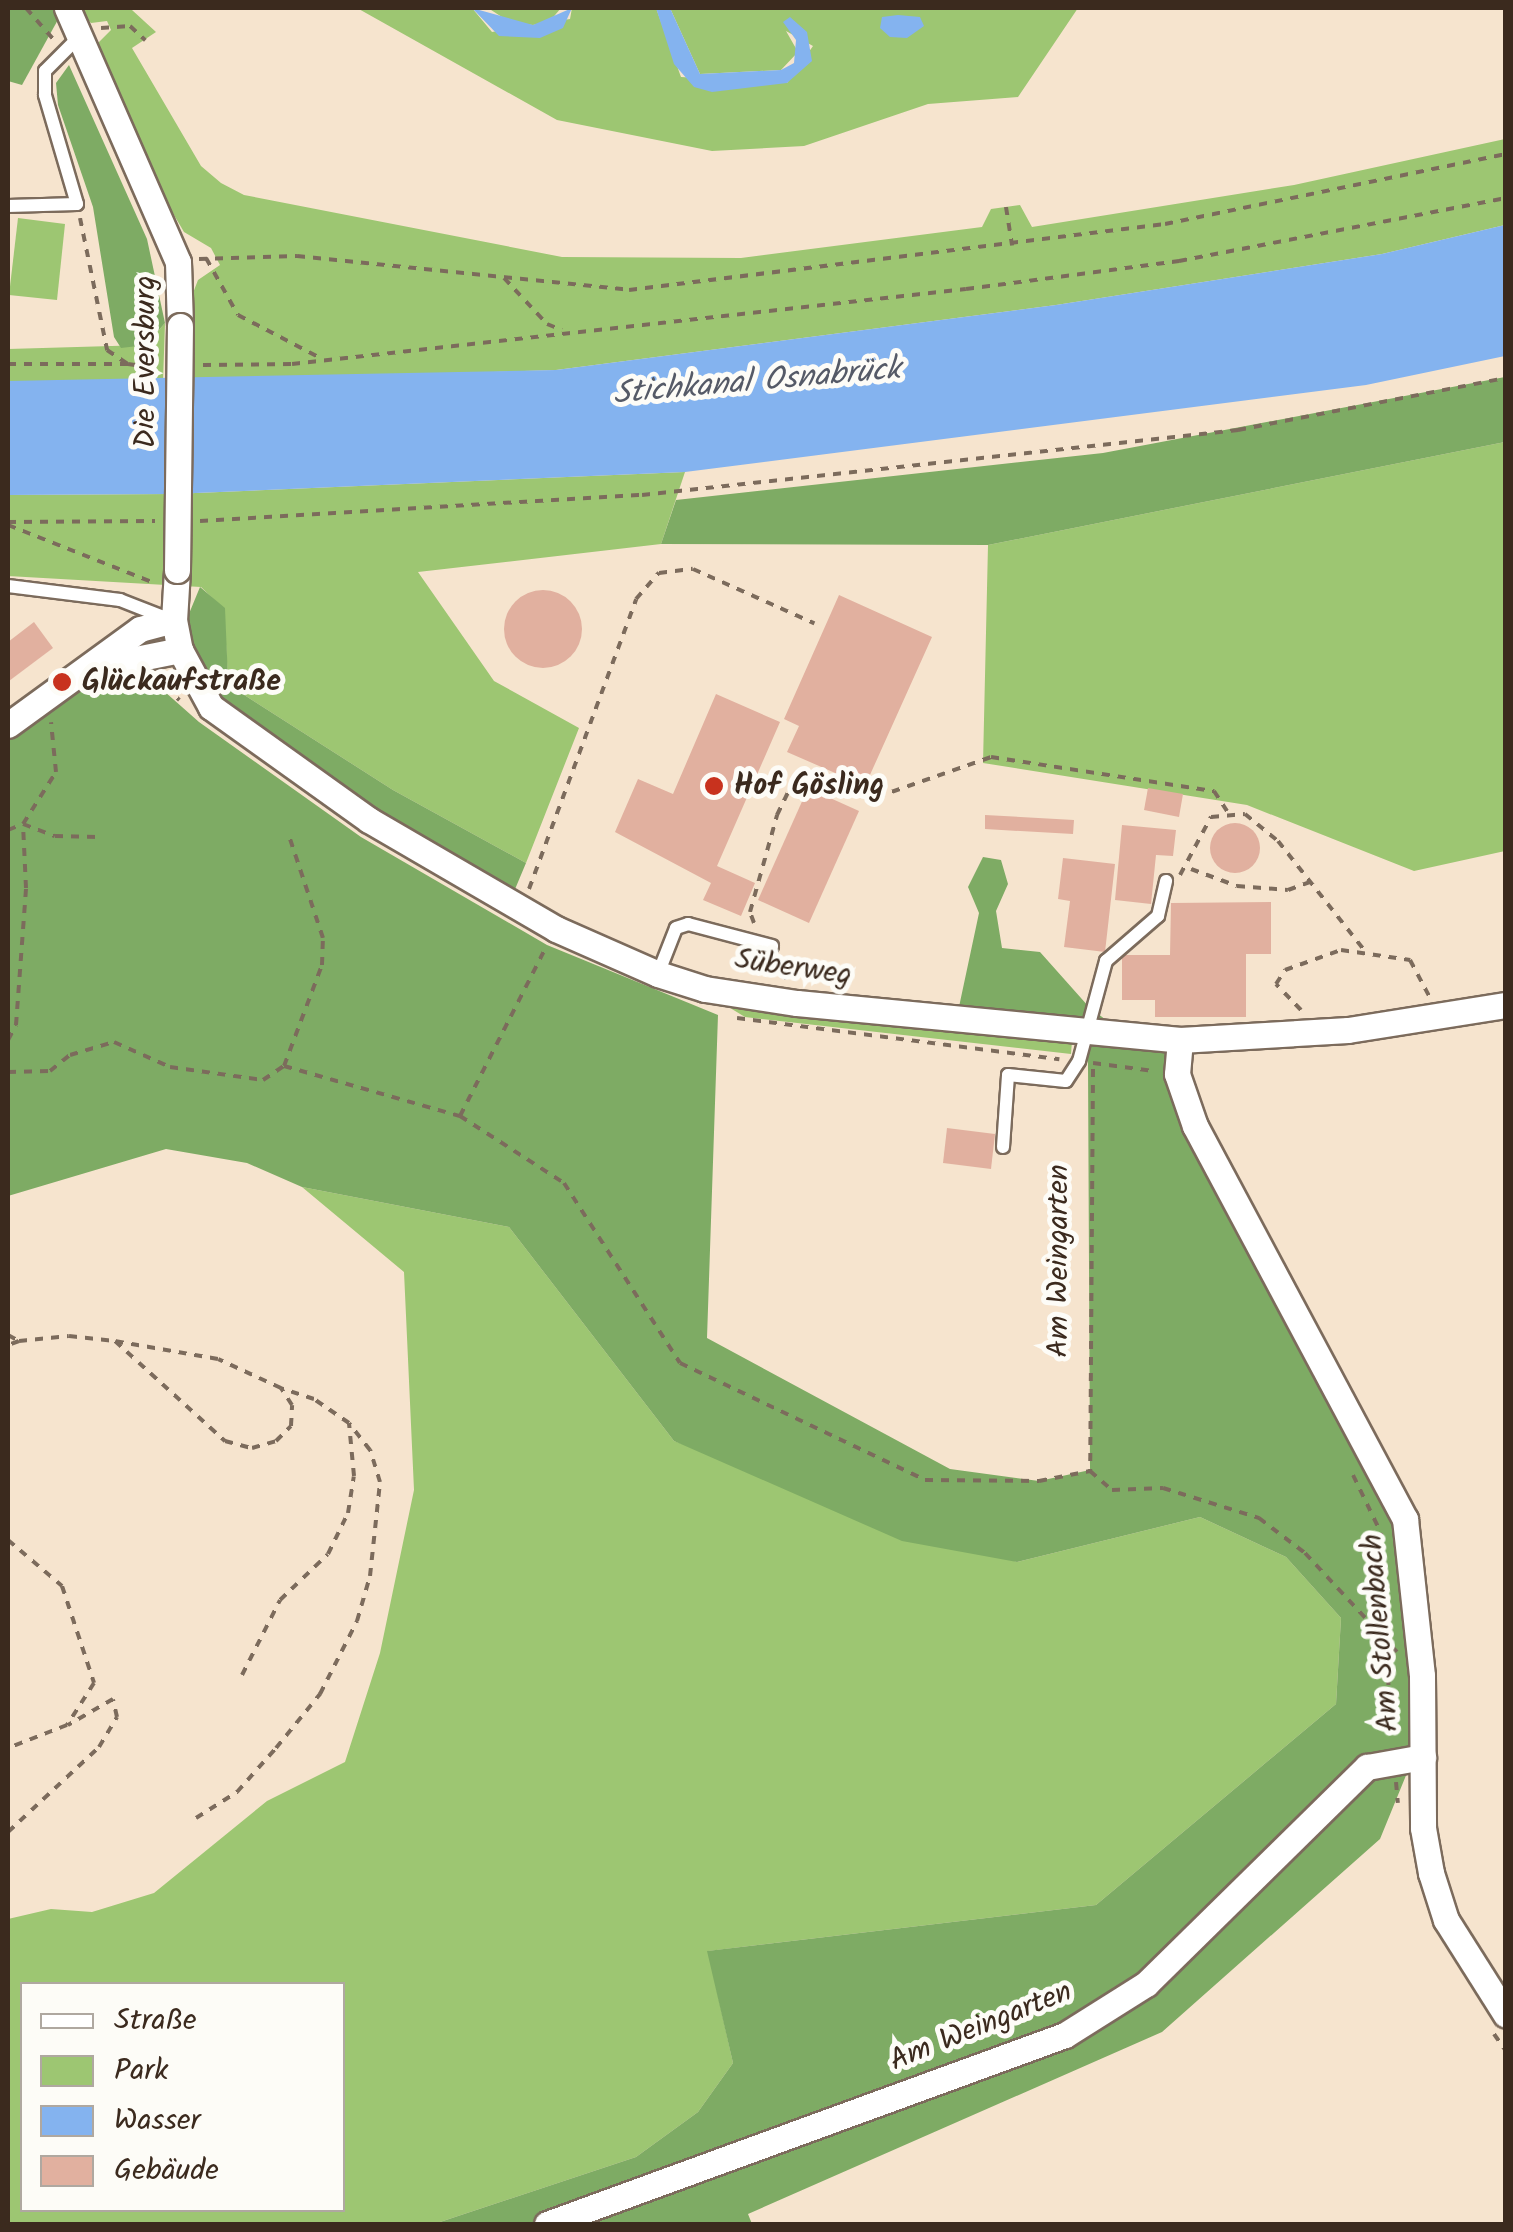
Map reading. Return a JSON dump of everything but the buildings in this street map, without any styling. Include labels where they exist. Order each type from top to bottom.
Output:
[{"type":"street","name":"Die Eversburg","points":[[67,8],[71,42],[178,262],[174,620]]},
{"type":"street","name":"Süberweg","points":[[174,620],[180,650],[211,707],[369,820],[556,929],[658,974],[705,989],[797,1003],[1180,1040],[1313,1034],[1434,1019],[1506,1005]]},
{"type":"street","points":[[8,725],[140,629],[174,620]]},
{"type":"street","points":[[81,669],[180,650]]},
{"type":"street","name":"Am Stollenbach","points":[[1180,1040],[1178,1074],[1195,1126],[1405,1518],[1422,1676],[1423,1828],[1446,1920],[1495,2017]]},
{"type":"street","name":"Am Weingarten","points":[[547,2224],[1064,2035],[1146,1984],[1368,1766],[1423,1757]]},
{"type":"lane","points":[[8,206],[78,204],[45,94],[45,71],[71,42]]},
{"type":"lane","points":[[8,586],[120,600],[174,620]]},
{"type":"lane","points":[[1086,1062],[1083,1033],[1106,961],[1158,916],[1166,881]]},
{"type":"lane","points":[[658,974],[676,928],[688,924],[772,946]]},
{"type":"lane","name":"Am Weingarten","points":[[1002,1147],[1008,1075],[1066,1081],[1086,1062]]},
{"type":"path","points":[[27,10],[71,42],[110,24],[130,26],[145,40]]},
{"type":"path","points":[[178,262],[297,256],[629,290],[1012,246],[1294,200],[1506,154]]},
{"type":"path","points":[[191,366],[325,360],[566,332],[753,316],[1180,261],[1506,198]]},
{"type":"path","points":[[78,204],[107,350],[128,364]]},
{"type":"path","points":[[1006,208],[1012,246]]},
{"type":"path","points":[[206,258],[238,315],[325,360]]},
{"type":"path","points":[[504,278],[548,324],[566,332]]},
{"type":"path","points":[[8,364],[162,367]]},
{"type":"path","points":[[194,521],[642,494],[1238,430],[1506,378]]},
{"type":"path","points":[[8,524],[157,521]]},
{"type":"path","points":[[8,524],[177,580]]},
{"type":"path","points":[[521,910],[636,599],[659,574],[693,569],[814,622]]},
{"type":"path","points":[[146,659],[154,679],[192,710]]},
{"type":"path","points":[[8,1040],[16,1026],[26,888],[23,824],[56,772],[57,731],[38,701]]},
{"type":"path","points":[[797,1003],[772,946],[750,912],[777,815],[791,786],[804,778],[877,797],[992,756],[1214,791],[1226,811],[1262,825],[1364,950]]},
{"type":"path","points":[[1166,881],[1189,867],[1197,834],[1226,811]]},
{"type":"path","points":[[8,830],[23,824],[55,836],[98,838]]},
{"type":"path","points":[[8,1072],[50,1071],[70,1055],[114,1042],[170,1067],[229,1076],[264,1080],[284,1066],[322,965],[323,938],[289,836]]},
{"type":"path","points":[[1189,867],[1237,886],[1288,890],[1310,882]]},
{"type":"path","points":[[460,1116],[556,929]]},
{"type":"path","points":[[1313,1034],[1305,1012],[1280,994],[1276,984],[1310,957],[1364,950],[1419,968],[1434,1019]]},
{"type":"path","points":[[728,1013],[744,1023],[1178,1074]]},
{"type":"path","name":"Am Weingarten","points":[[1086,1062],[1090,1471]]},
{"type":"path","points":[[284,1066],[460,1116],[564,1184],[680,1363],[925,1480],[1039,1481],[1090,1471],[1112,1490],[1163,1488],[1258,1518],[1305,1552],[1422,1676]]},
{"type":"path","points":[[8,1335],[18,1342]]},
{"type":"path","points":[[8,1345],[69,1336],[218,1359],[314,1399],[349,1423],[370,1450],[380,1482],[370,1576],[357,1622],[320,1694],[276,1748],[237,1792],[196,1818]]},
{"type":"path","points":[[115,1341],[226,1441],[252,1448],[276,1441],[291,1426],[292,1406],[280,1388]]},
{"type":"path","points":[[242,1675],[280,1600],[328,1554],[348,1513],[354,1476],[349,1423]]},
{"type":"path","points":[[1347,1462],[1381,1533],[1400,1817]]},
{"type":"path","points":[[8,1540],[62,1586],[94,1682],[67,1725]]},
{"type":"path","points":[[8,1748],[67,1725],[114,1700],[117,1717],[98,1747],[8,1832]]},
{"type":"path","points":[[1495,2017],[1506,2050]]},
{"type":"green space","points":[[8,8],[56,8],[60,16],[22,85],[8,81]]},
{"type":"green space","points":[[77,8],[132,10],[156,32],[132,48],[201,166],[244,195],[562,257],[741,258],[982,227],[991,209],[1020,205],[1032,227],[1294,185],[1505,139],[1505,225],[1382,254],[1056,305],[556,370],[190,381],[193,293],[198,280],[220,265],[211,248],[184,232],[164,198],[100,56],[97,44],[111,30],[107,21],[91,23]]},
{"type":"green space","points":[[357,8],[472,8],[492,32],[570,19],[572,8],[656,8],[681,77],[787,83],[813,46],[786,31],[798,52],[781,70],[700,74],[670,8],[1078,8],[1018,97],[928,104],[804,146],[712,151],[557,120]]},
{"type":"green space","points":[[488,8],[561,8],[550,21],[533,25],[511,23]]},
{"type":"green space","points":[[69,65],[147,239],[165,323],[146,345],[121,348],[114,337],[93,207],[58,105],[56,83]]},
{"type":"green space","points":[[18,218],[65,224],[57,300],[9,295]]},
{"type":"green space","points":[[165,323],[163,382],[8,381],[8,349],[146,345]]},
{"type":"green space","points":[[1505,377],[1505,442],[988,545],[661,544],[676,500],[1103,453]]},
{"type":"green space","points":[[1505,442],[1505,851],[1414,871],[1247,805],[983,763],[988,545]]},
{"type":"green space","points":[[685,472],[661,544],[418,572],[494,681],[579,728],[526,863],[393,790],[238,691],[228,679],[224,609],[201,587],[8,576],[8,495],[172,494]]},
{"type":"green space","points":[[200,587],[225,608],[228,679],[238,691],[393,790],[526,863],[513,894],[377,813],[218,701],[195,666],[186,621]]},
{"type":"green space","points":[[139,669],[199,722],[361,837],[547,945],[718,1015],[707,1338],[950,1469],[1039,1481],[1090,1470],[1088,1064],[1083,1033],[956,1021],[979,913],[968,887],[983,857],[1001,860],[1008,884],[996,911],[1002,948],[1040,952],[1089,1007],[1127,1036],[1180,1040],[1178,1074],[1391,1487],[1423,1757],[1407,1773],[1380,1839],[1162,2032],[748,2214],[752,2224],[434,2224],[636,2157],[698,2112],[733,2063],[707,1951],[1096,1905],[1336,1704],[1341,1618],[1286,1557],[1200,1517],[1017,1562],[902,1541],[674,1441],[509,1227],[302,1187],[247,1163],[166,1149],[8,1196],[8,740],[102,673]]},
{"type":"green space","points":[[717,1000],[1072,1041],[1071,1054],[745,1017]]},
{"type":"green space","points":[[302,1187],[509,1227],[674,1441],[1017,1562],[1200,1517],[1286,1557],[1341,1618],[1336,1704],[1096,1905],[708,1951],[733,2063],[698,2112],[636,2157],[434,2224],[8,2224],[8,1919],[51,1909],[92,1912],[154,1893],[267,1801],[345,1762],[380,1653],[414,1490],[404,1272]]},
{"type":"water","points":[[472,8],[533,25],[572,8],[563,28],[540,38],[499,36]]},
{"type":"water","points":[[656,8],[670,8],[700,74],[781,70],[794,63],[796,40],[783,22],[790,17],[807,32],[812,61],[787,83],[712,92],[694,87],[674,64]]},
{"type":"water","points":[[882,17],[920,17],[924,26],[907,38],[890,37],[880,28]]},
{"type":"water","name":"Stichkanal Osnabrück","points":[[1505,225],[1505,356],[1366,385],[685,472],[172,494],[8,495],[8,381],[556,370],[1056,305],[1382,254]]},
{"type":"place","name":"Glückaufstraße","points":[[62,682]]},
{"type":"place","name":"Hof Gösling","points":[[714,786]]}]
